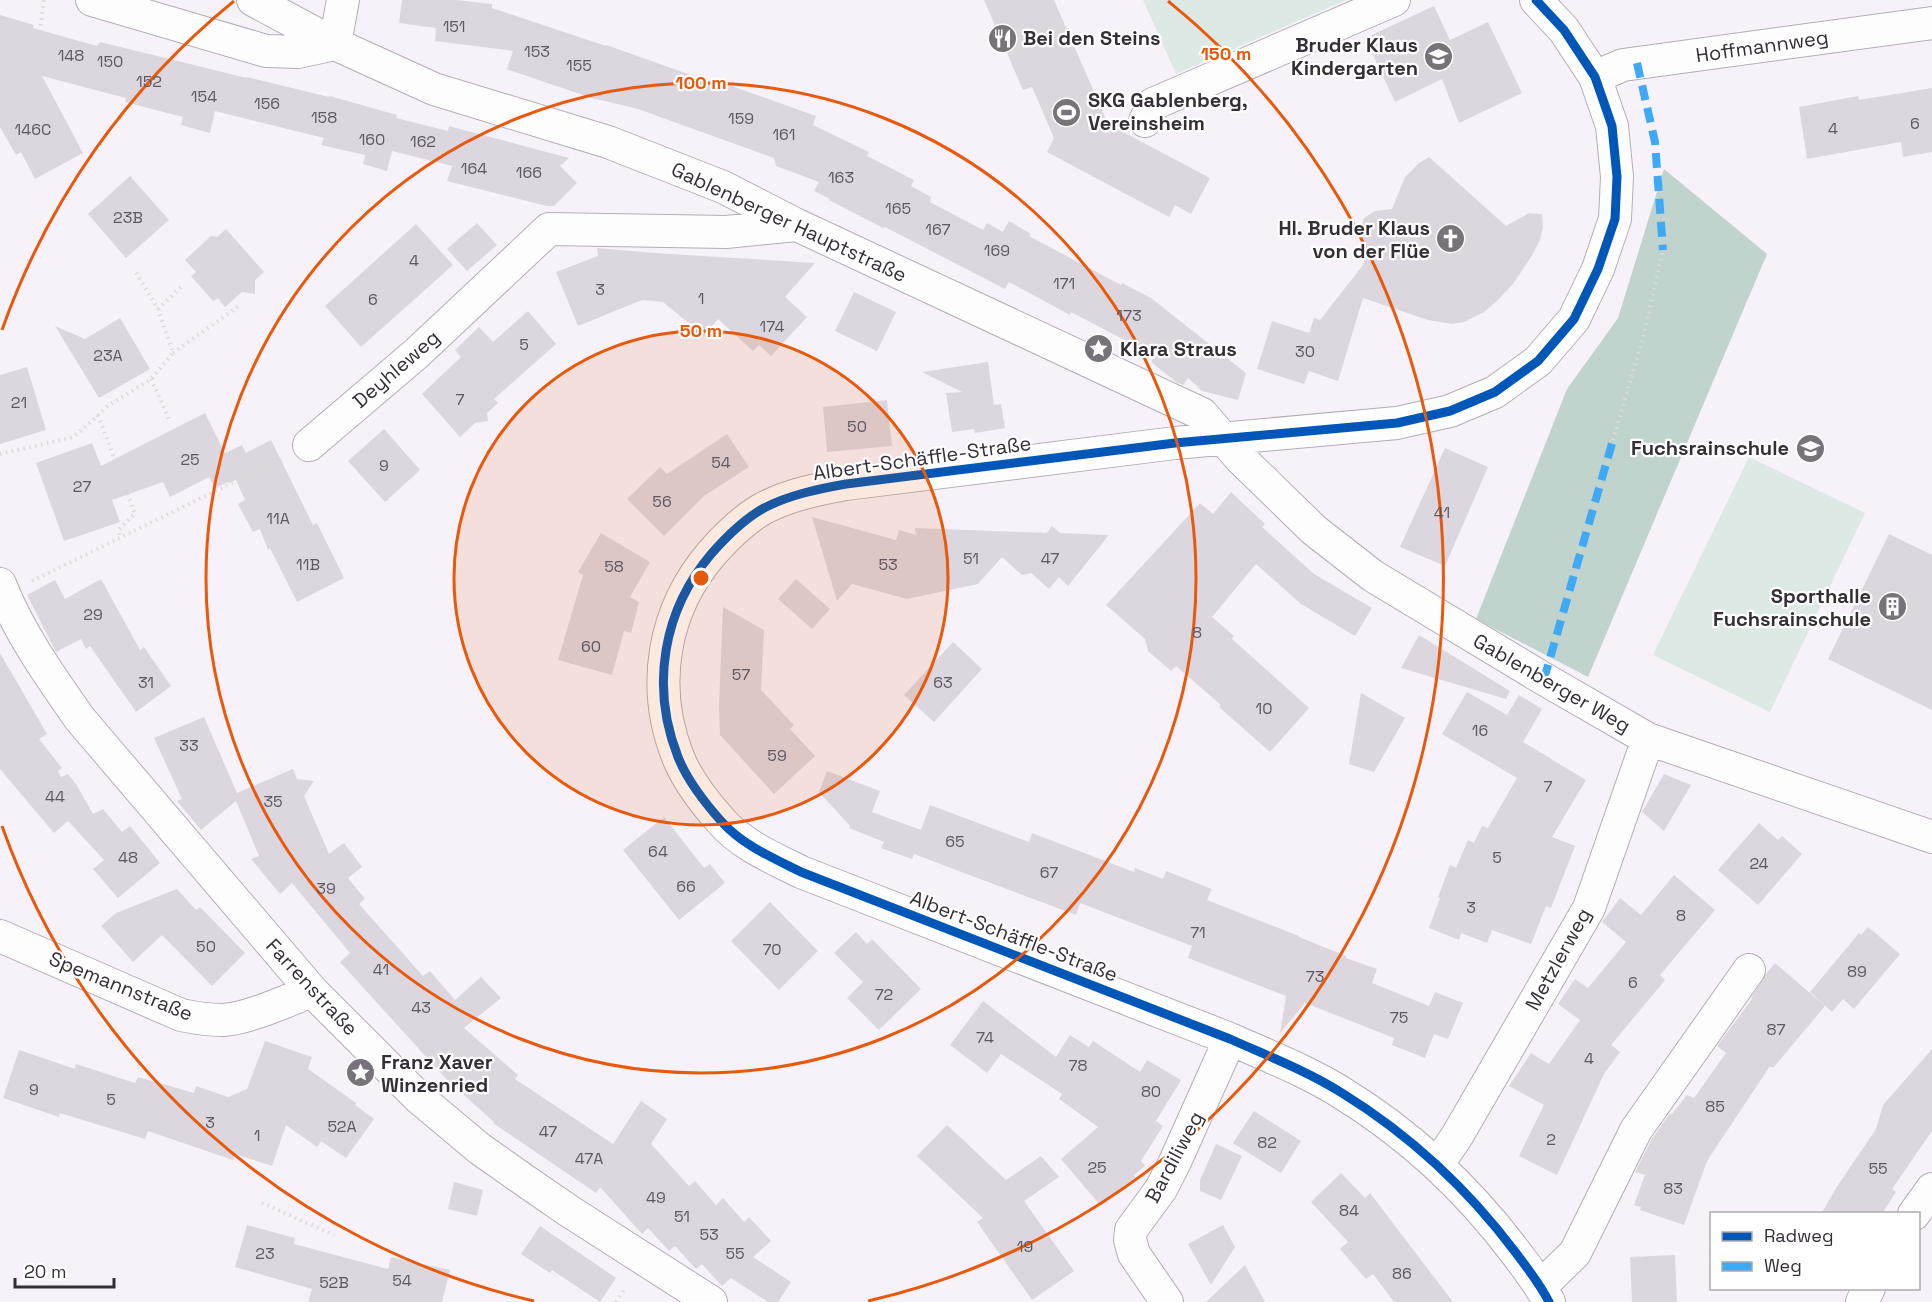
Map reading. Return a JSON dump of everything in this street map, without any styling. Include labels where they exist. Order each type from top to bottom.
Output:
[{"type":"street","points":[[92,0],[266,51],[298,52],[335,44],[343,0]]},
{"type":"street","name":"Gablenberger Hauptstraße","points":[[253,0],[335,44],[434,89],[608,142],[723,187],[797,225],[1202,414],[1223,439]]},
{"type":"street","points":[[1145,121],[1153,104],[1394,0]]},
{"type":"street","name":"Albert-Schäffle-Straße","points":[[1536,0],[1564,30],[1595,77],[1612,126],[1617,177],[1615,219],[1598,269],[1574,319],[1538,361],[1495,392],[1450,411],[1397,423],[1163,444],[846,483],[806,492],[763,509],[728,535],[697,571],[678,604],[668,637],[663,674],[666,714],[678,757],[696,789],[722,823],[759,852],[801,872],[1230,1039],[1340,1092],[1384,1120],[1438,1164],[1494,1223],[1545,1294],[1575,1253],[1636,1130],[1749,970]]},
{"type":"street","name":"Hoffmannweg","points":[[1595,77],[1623,65],[1932,23]]},
{"type":"street","name":"Deyhleweg","points":[[309,445],[417,352],[549,229],[726,232],[797,225]]},
{"type":"street","name":"Gablenberger Weg","points":[[1223,439],[1314,530],[1373,576],[1648,739],[1932,837]]},
{"type":"street","name":"Farrenstraße","points":[[2,589],[19,625],[45,670],[80,719],[312,991],[419,1098],[480,1149],[569,1211],[711,1302]]},
{"type":"street","name":"Metzlerweg","points":[[1438,1164],[1457,1136],[1589,908],[1648,739]]},
{"type":"street","name":"Spemannstraße","points":[[0,936],[181,1015],[224,1020],[240,1017],[312,991]]},
{"type":"street","name":"Bardiliweg","points":[[1167,1302],[1134,1254],[1130,1240],[1131,1230],[1161,1189],[1174,1164],[1230,1039]]},
{"type":"street","points":[[1915,1212],[1932,1189]]},
{"type":"path","points":[[8,109],[32,91],[44,0]]},
{"type":"path","points":[[1613,440],[1643,338],[1663,250]]},
{"type":"path","points":[[134,269],[158,309],[173,353]]},
{"type":"path","points":[[158,309],[182,286]]},
{"type":"path","points":[[0,454],[74,437],[108,406],[151,379],[173,353],[239,306]]},
{"type":"path","points":[[151,379],[169,419]]},
{"type":"path","points":[[98,415],[135,514],[119,529],[120,539]]},
{"type":"path","points":[[2,589],[120,539],[309,445]]},
{"type":"path","points":[[262,1203],[334,1234]]},
{"type":"shaded area","points":[[1143,0],[1346,0],[1176,74]]},
{"type":"shaded area","points":[[1664,169],[1767,254],[1588,677],[1476,619],[1567,389],[1618,318]]},
{"type":"shaded area","points":[[1749,457],[1865,513],[1770,712],[1653,655]]},
{"type":"building","points":[[402,0],[456,0],[492,4],[492,8],[728,88],[729,85],[816,116],[813,125],[869,152],[867,156],[914,180],[911,186],[931,197],[930,202],[983,230],[987,223],[1003,232],[1009,221],[1031,234],[1029,236],[1121,285],[1122,283],[1151,298],[1246,373],[1238,400],[1202,391],[1188,378],[1183,385],[1176,382],[1151,362],[1155,356],[1071,312],[1070,315],[1009,282],[1005,289],[829,200],[814,191],[819,182],[776,166],[774,158],[638,109],[592,98],[509,70],[507,69],[513,51],[435,41],[436,28],[399,23]]},
{"type":"building","name":"SKG Gablenberg, Vereinsheim","points":[[984,0],[1054,0],[1108,124],[1210,178],[1191,214],[1175,205],[1169,217],[1047,152],[1054,138],[1032,87],[1023,90]]},
{"type":"building","name":"Bruder Klaus Kindergarten","points":[[1434,6],[1450,40],[1488,22],[1522,93],[1459,123],[1442,79],[1395,102],[1365,38]]},
{"type":"building","points":[[0,15],[34,25],[33,28],[97,46],[100,42],[330,96],[397,115],[396,118],[448,131],[449,126],[569,158],[560,166],[577,183],[554,206],[547,206],[447,181],[452,166],[392,151],[387,171],[363,164],[365,155],[321,145],[324,138],[215,111],[210,133],[181,125],[183,117],[125,102],[126,98],[42,76],[83,153],[35,179],[21,152],[16,155],[0,127]]},
{"type":"building","points":[[1932,88],[1932,152],[1903,157],[1901,142],[1807,159],[1799,107],[1858,96],[1859,100]]},
{"type":"building","name":"Hl. Bruder Klaus von der Flüe","points":[[1429,157],[1506,226],[1529,213],[1542,214],[1543,227],[1540,240],[1513,284],[1484,312],[1464,322],[1452,324],[1428,320],[1363,298],[1338,381],[1309,371],[1304,384],[1257,369],[1272,321],[1309,333],[1314,318],[1320,320],[1363,265],[1367,250],[1360,230],[1364,218],[1375,211],[1392,209],[1405,177]]},
{"type":"building","points":[[130,176],[169,220],[126,258],[88,214]]},
{"type":"building","points":[[477,223],[497,245],[467,271],[447,249]]},
{"type":"building","points":[[416,224],[453,265],[361,347],[325,306]]},
{"type":"building","points":[[226,229],[264,272],[255,280],[255,294],[242,292],[225,307],[218,298],[213,301],[191,276],[196,272],[185,260],[211,236],[217,237]]},
{"type":"building","points":[[597,248],[815,263],[785,297],[807,317],[771,356],[759,345],[753,351],[718,319],[704,336],[663,302],[642,300],[578,326],[556,272],[598,256]]},
{"type":"building","points":[[854,292],[896,312],[877,351],[835,331]]},
{"type":"building","points":[[528,311],[556,344],[494,399],[498,403],[487,413],[488,421],[475,423],[460,437],[422,394],[461,357],[455,350],[479,327],[493,342]]},
{"type":"building","points":[[120,318],[150,369],[99,398],[55,326],[85,339]]},
{"type":"building","points":[[988,362],[994,405],[1001,404],[1005,428],[975,433],[974,429],[952,432],[946,393],[962,392],[922,372]]},
{"type":"building","points":[[27,367],[46,430],[0,444],[0,375]]},
{"type":"building","points":[[887,400],[892,446],[827,452],[823,407]]},
{"type":"building","points":[[205,413],[225,453],[242,445],[246,453],[271,440],[313,525],[317,523],[344,578],[297,602],[270,548],[268,550],[260,529],[253,532],[238,504],[245,500],[236,480],[215,488],[209,477],[170,497],[163,482],[112,500],[120,522],[64,541],[36,463],[92,443],[101,466]]},
{"type":"building","points":[[384,429],[420,470],[385,502],[348,461]]},
{"type":"building","points":[[727,434],[749,467],[704,496],[664,536],[627,499],[660,467],[667,474]]},
{"type":"building","points":[[1445,448],[1488,467],[1445,566],[1400,547]]},
{"type":"building","points":[[1231,492],[1265,524],[1262,527],[1314,574],[1372,608],[1355,636],[1301,604],[1256,564],[1212,617],[1234,636],[1232,639],[1309,708],[1270,752],[1176,666],[1171,671],[1148,651],[1145,639],[1106,605],[1200,503],[1213,514]]},
{"type":"building","points":[[812,517],[896,540],[899,530],[916,535],[915,528],[1047,533],[1052,526],[1060,533],[1109,535],[1068,586],[1059,577],[1049,589],[1031,573],[1022,575],[1002,557],[978,584],[907,599],[852,584],[837,601]]},
{"type":"building","points":[[601,533],[650,562],[630,597],[639,602],[631,633],[624,631],[612,675],[558,660],[583,575],[578,572]]},
{"type":"building","name":"Sporthalle Fuchsrainschule","points":[[1889,534],[1932,555],[1932,710],[1828,659]]},
{"type":"building","points":[[101,579],[140,650],[144,647],[171,686],[136,712],[90,646],[86,649],[81,639],[56,652],[27,595],[55,580],[65,599]]},
{"type":"building","points":[[796,579],[830,609],[812,629],[778,599]]},
{"type":"building","points":[[723,607],[764,630],[761,690],[794,725],[790,729],[815,756],[774,794],[720,735]]},
{"type":"building","points":[[1419,635],[1510,691],[1506,699],[1401,668]]},
{"type":"building","points":[[953,642],[982,669],[934,722],[904,695]]},
{"type":"building","points":[[0,653],[47,734],[39,739],[62,768],[58,771],[61,777],[68,774],[93,814],[103,809],[122,832],[130,826],[160,863],[118,898],[93,869],[104,860],[68,821],[54,833],[0,769]]},
{"type":"building","points":[[1467,692],[1507,715],[1519,695],[1542,709],[1523,742],[1586,780],[1552,837],[1575,846],[1551,908],[1546,906],[1531,944],[1492,930],[1487,943],[1461,933],[1459,940],[1429,928],[1450,865],[1456,868],[1468,840],[1474,843],[1482,826],[1488,828],[1517,778],[1442,734]]},
{"type":"building","points":[[1361,693],[1405,718],[1374,772],[1349,764]]},
{"type":"building","points":[[204,717],[237,793],[293,769],[297,779],[314,781],[304,796],[329,854],[344,843],[362,867],[348,878],[365,899],[359,904],[423,976],[430,971],[455,1000],[481,977],[501,998],[464,1028],[518,1075],[515,1079],[613,1144],[641,1101],[667,1119],[651,1144],[689,1186],[695,1181],[716,1205],[723,1198],[744,1222],[749,1217],[771,1241],[753,1257],[791,1282],[778,1302],[768,1302],[731,1278],[722,1286],[702,1264],[696,1269],[675,1246],[669,1251],[648,1228],[642,1234],[600,1187],[596,1193],[493,1123],[448,1081],[340,962],[350,953],[292,883],[280,894],[251,859],[259,856],[236,801],[201,830],[177,801],[182,799],[154,738]]},
{"type":"building","points":[[827,771],[880,791],[872,812],[921,830],[930,805],[1029,842],[1032,833],[1134,872],[1135,868],[1163,879],[1166,871],[1212,889],[1207,900],[1377,969],[1372,983],[1429,1006],[1435,992],[1463,1003],[1448,1039],[1434,1034],[1425,1058],[1392,1045],[1394,1038],[1305,1003],[1280,1033],[1286,996],[1188,958],[1192,946],[1080,903],[1076,915],[914,854],[912,859],[881,848],[884,842],[849,828],[850,826],[819,792]]},
{"type":"building","points":[[1664,774],[1691,785],[1664,831],[1642,812]]},
{"type":"building","points":[[664,817],[704,868],[710,864],[725,883],[679,920],[623,850]]},
{"type":"building","points":[[1759,823],[1778,840],[1782,836],[1802,854],[1758,905],[1718,870]]},
{"type":"building","points":[[1674,875],[1715,910],[1660,975],[1665,980],[1611,1045],[1620,1052],[1604,1074],[1557,1175],[1519,1156],[1544,1105],[1509,1086],[1531,1053],[1549,1064],[1580,1020],[1558,1004],[1575,979],[1588,988],[1626,942],[1602,922],[1620,898],[1641,915]]},
{"type":"building","points":[[177,889],[196,910],[200,907],[245,953],[212,986],[162,935],[133,962],[101,926],[116,913]]},
{"type":"building","points":[[770,902],[818,951],[779,990],[731,941]]},
{"type":"building","points":[[1868,927],[1900,954],[1854,1009],[1843,999],[1832,1012],[1810,992],[1859,933],[1861,935]]},
{"type":"building","points":[[856,932],[867,944],[872,939],[921,989],[879,1030],[847,998],[863,982],[834,953]]},
{"type":"building","points":[[1775,963],[1825,1006],[1773,1068],[1770,1066],[1707,1161],[1684,1225],[1640,1210],[1641,1207],[1634,1205],[1645,1175],[1635,1172],[1652,1139],[1670,1113],[1672,1114],[1687,1095],[1694,1098],[1726,1053],[1717,1046]]},
{"type":"building","points":[[983,1001],[1056,1057],[1070,1035],[1089,1047],[1093,1041],[1140,1072],[1147,1060],[1181,1080],[1156,1121],[1163,1126],[1141,1161],[1145,1166],[1101,1206],[1061,1159],[1098,1127],[1059,1099],[1062,1094],[1001,1054],[987,1073],[950,1045]]},
{"type":"building","points":[[265,1041],[312,1057],[308,1069],[356,1103],[355,1105],[374,1119],[346,1158],[321,1141],[317,1147],[286,1125],[272,1166],[235,1154],[233,1160],[148,1131],[145,1139],[60,1113],[59,1117],[3,1098],[19,1050],[75,1069],[76,1064],[135,1083],[138,1077],[194,1093],[196,1086],[228,1097],[247,1089]]},
{"type":"building","points":[[1932,1049],[1932,1131],[1892,1189],[1896,1192],[1883,1212],[1822,1212],[1876,1129],[1883,1105]]},
{"type":"building","points":[[1254,1111],[1301,1141],[1281,1173],[1233,1143]]},
{"type":"building","points":[[947,1125],[1006,1180],[1041,1156],[1059,1177],[1024,1201],[1074,1271],[1032,1300],[977,1222],[983,1218],[917,1156]]},
{"type":"building","points":[[1216,1144],[1242,1156],[1221,1200],[1200,1191],[1200,1180]]},
{"type":"building","points":[[1341,1173],[1365,1198],[1370,1193],[1453,1302],[1394,1302],[1373,1274],[1366,1279],[1340,1249],[1348,1242],[1311,1202]]},
{"type":"building","points":[[454,1182],[483,1190],[477,1216],[448,1209]]},
{"type":"building","points":[[247,1225],[295,1238],[294,1244],[388,1269],[391,1257],[450,1270],[442,1302],[308,1302],[312,1289],[235,1267]]},
{"type":"building","points":[[1223,1225],[1235,1247],[1211,1285],[1188,1244]]},
{"type":"building","points":[[540,1226],[616,1278],[600,1302],[552,1270],[550,1273],[521,1254]]},
{"type":"building","points":[[1675,1255],[1677,1302],[1632,1302],[1630,1257]]},
{"type":"building","points":[[1245,1265],[1265,1302],[1206,1302]]},
{"type":"marked path","points":[[1637,63],[1655,142],[1663,250]]},
{"type":"marked path","points":[[1544,679],[1613,440]]},
{"type":"cycle path","points":[[1536,0],[1564,30],[1595,77],[1612,126],[1617,177],[1615,219],[1598,269],[1574,319],[1538,361],[1495,392],[1450,411],[1397,423],[1175,443],[846,484],[783,499],[757,512],[736,528],[695,575],[672,624],[666,650],[664,676],[669,730],[682,766],[691,783],[709,807],[738,837],[801,872],[1230,1039],[1329,1085],[1391,1127],[1458,1185],[1498,1229],[1538,1283],[1549,1302]]},
{"type":"place","name":"Bei den Steins","points":[[1002,38]]},
{"type":"place","name":"Bruder Klaus Kindergarten","points":[[1439,56]]},
{"type":"place","name":"SKG Gablenberg, Vereinsheim","points":[[1067,112]]},
{"type":"place","name":"Hl. Bruder Klaus von der Flüe","points":[[1451,239]]},
{"type":"place","name":"Klara Straus","points":[[1099,349]]},
{"type":"place","name":"Fuchsrainschule","points":[[1810,448]]},
{"type":"place","name":"Sporthalle Fuchsrainschule","points":[[1892,607]]},
{"type":"place","name":"Franz Xaver Winzenried","points":[[360,1073]]}]
